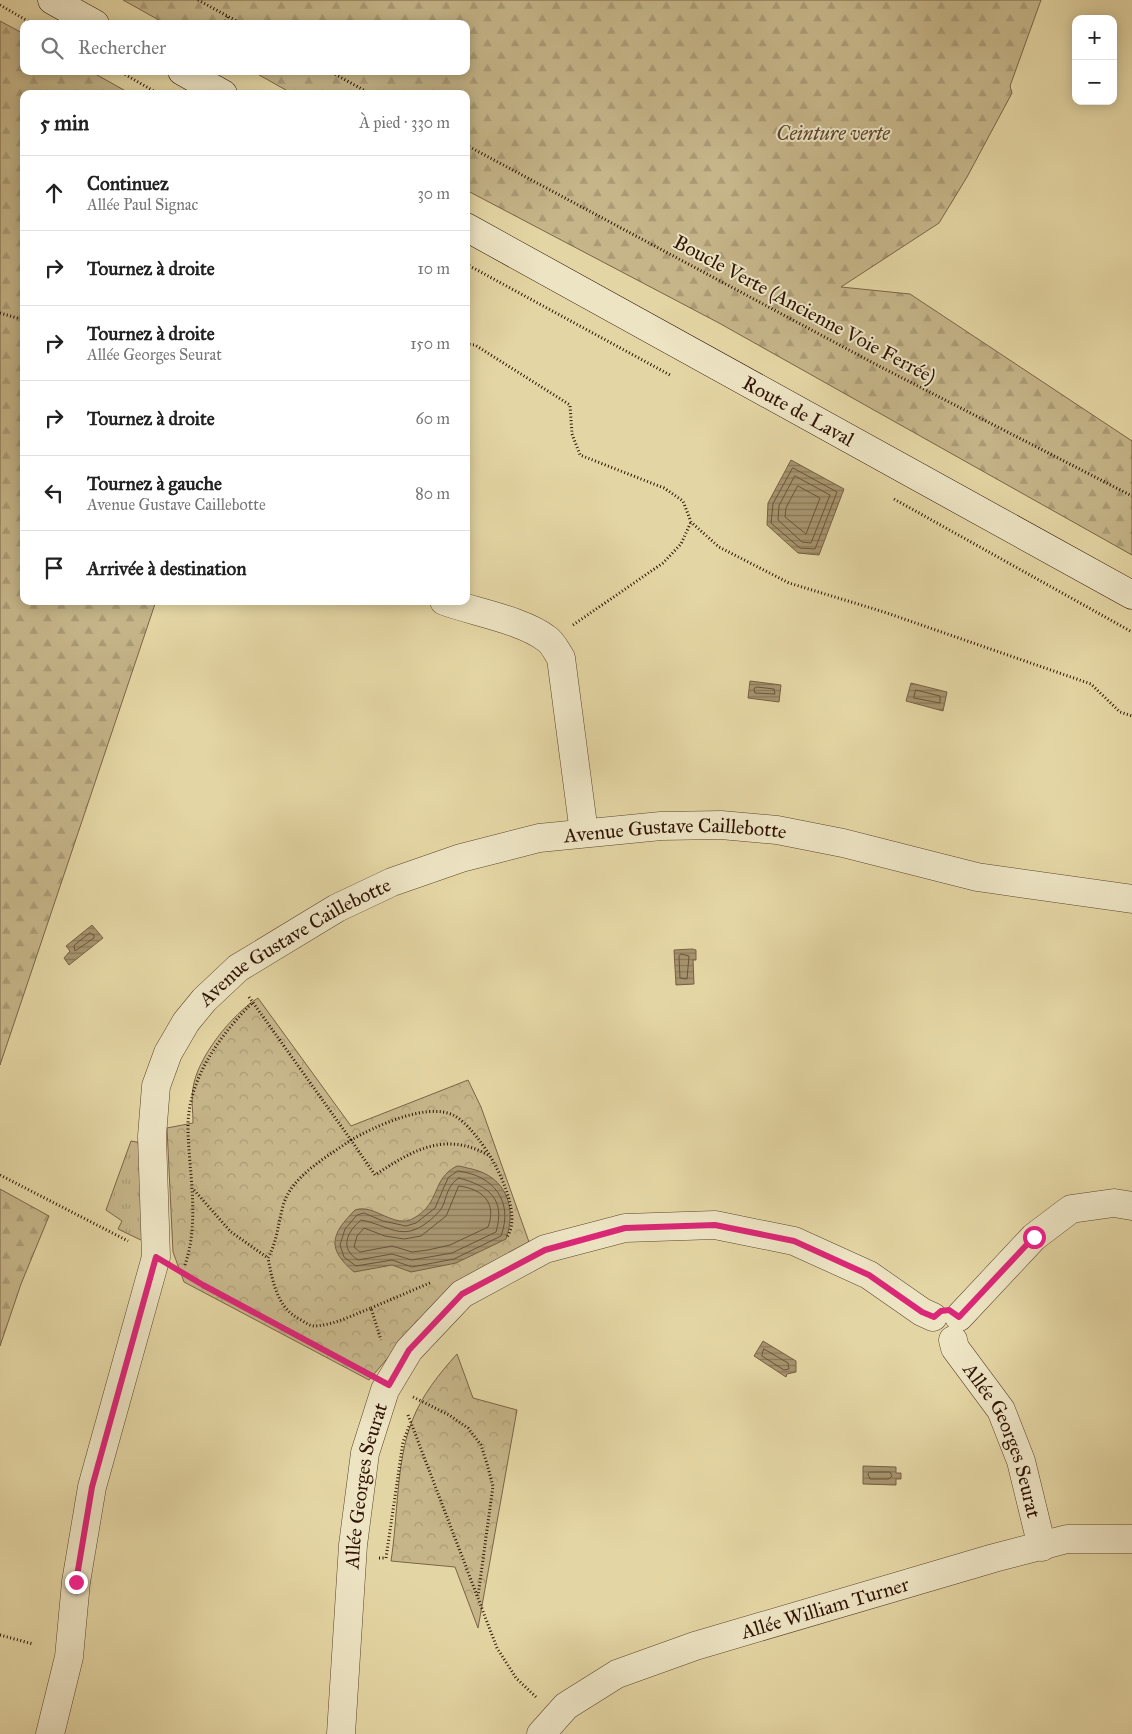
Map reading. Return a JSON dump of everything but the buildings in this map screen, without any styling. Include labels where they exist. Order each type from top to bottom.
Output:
[{"type":"street","points":[[52,0],[88,20]]},
{"type":"street","points":[[189,75],[216,90]]},
{"type":"street","name":"Route de Laval","points":[[470,229],[1132,595]]},
{"type":"street","points":[[456,605],[536,632],[549,640],[561,658],[584,833]]},
{"type":"street","name":"Avenue Gustave Caillebotte","points":[[50,1734],[69,1657],[76,1582],[92,1487],[156,1257],[152,1136],[156,1086],[168,1053],[186,1022],[204,1000],[238,968],[337,908],[392,882],[461,858],[539,838],[661,826],[721,825],[778,830],[842,843],[977,878],[1132,899]]},
{"type":"street","points":[[949,1324],[1034,1237],[1071,1209],[1114,1203],[1132,1206]]},
{"type":"street","name":"Allée Georges Seurat","points":[[340,1734],[353,1545],[365,1453],[389,1385],[409,1350],[462,1294],[545,1250],[625,1228],[715,1225],[794,1241],[869,1275],[922,1312],[949,1324],[955,1348],[1000,1410],[1021,1460],[1042,1547]]},
{"type":"street","name":"Allée William Turner","points":[[541,1734],[566,1706],[618,1674],[694,1646],[994,1558],[1067,1539],[1132,1538]]},
{"type":"path","points":[[198,0],[235,20]]},
{"type":"path","points":[[0,5],[27,20]]},
{"type":"path","points":[[226,20],[228,16]]},
{"type":"path","points":[[126,75],[152,90]]},
{"type":"path","points":[[336,75],[364,90]]},
{"type":"path","name":"Boucle Verte (Ancienne Voie Ferrée)","points":[[470,147],[886,369],[1132,496]]},
{"type":"path","points":[[470,266],[671,375]]},
{"type":"path","points":[[0,313],[20,319]]},
{"type":"path","points":[[470,344],[475,345],[570,405],[572,434],[580,456],[664,488],[683,501],[691,522],[719,547],[789,583],[884,612],[1091,684],[1120,712],[1132,716]]},
{"type":"path","points":[[886,494],[1132,632]]},
{"type":"path","points":[[567,631],[577,621],[662,563],[681,544],[691,522]]},
{"type":"path","points":[[247,994],[375,1175],[403,1158],[431,1145],[443,1143],[468,1145],[488,1155]]},
{"type":"path","points":[[182,1273],[192,1244],[194,1189],[188,1126],[193,1098],[203,1068],[215,1048],[236,1019],[253,1002]]},
{"type":"path","points":[[441,1279],[327,1325],[313,1326],[293,1316],[280,1302],[275,1290],[268,1258],[272,1251],[284,1204],[294,1186],[313,1166],[368,1130],[401,1117],[440,1113],[452,1114],[477,1134],[496,1168],[512,1215],[511,1231],[503,1242]]},
{"type":"path","points":[[0,1175],[156,1257],[182,1273],[389,1385]]},
{"type":"path","points":[[194,1189],[231,1232],[268,1258]]},
{"type":"path","points":[[371,1308],[384,1348]]},
{"type":"path","points":[[409,1403],[410,1396],[449,1415],[468,1428],[480,1445],[488,1464],[493,1486],[478,1597]]},
{"type":"path","points":[[408,1411],[410,1424],[497,1648],[516,1678],[541,1702]]},
{"type":"path","points":[[370,1558],[386,1558],[403,1442],[410,1424]]},
{"type":"path","points":[[0,1635],[33,1644]]},
{"type":"green space","name":"Ceinture verte","points":[[123,0],[1041,0],[1010,86],[1012,93],[967,177],[939,223],[841,287],[910,294],[1132,441],[1132,555],[719,323],[470,192],[470,90],[286,90],[259,75],[470,75],[470,20],[159,20]]},
{"type":"green space","points":[[0,21],[20,32],[20,75],[97,75],[124,90],[20,90],[20,605],[155,605],[0,1065]]},
{"type":"green space","points":[[258,998],[351,1126],[468,1080],[481,1107],[529,1242],[468,1275],[419,1321],[369,1380],[184,1282],[173,1252],[167,1128],[193,1123],[193,1088],[201,1064],[208,1051],[227,1026],[248,1005]]},
{"type":"green space","points":[[131,1141],[142,1143],[145,1242],[118,1229],[122,1221],[106,1210]]},
{"type":"green space","points":[[0,1189],[49,1216],[21,1284],[0,1346]]},
{"type":"green space","points":[[457,1354],[473,1398],[517,1410],[478,1628],[455,1567],[391,1561],[400,1472],[412,1421],[437,1377]]},
{"type":"water","points":[[791,460],[844,489],[819,555],[798,553],[767,525],[768,503]]},
{"type":"water","points":[[750,681],[781,685],[779,702],[748,698]]},
{"type":"water","points":[[911,683],[947,692],[943,711],[906,701]]},
{"type":"water","points":[[92,925],[103,938],[69,965],[64,958],[70,951],[66,946]]},
{"type":"water","points":[[674,950],[696,950],[696,960],[693,960],[694,984],[676,985]]},
{"type":"water","points":[[457,1166],[484,1173],[501,1186],[509,1205],[510,1216],[506,1239],[456,1263],[411,1272],[392,1265],[354,1272],[345,1264],[339,1256],[335,1242],[340,1227],[355,1210],[370,1210],[399,1221],[407,1221],[414,1218],[423,1212],[433,1198],[443,1178]]},
{"type":"water","points":[[763,1341],[796,1361],[796,1372],[787,1374],[786,1377],[754,1356]]},
{"type":"water","points":[[863,1466],[896,1467],[896,1473],[901,1473],[901,1479],[896,1479],[896,1485],[863,1484]]},
{"type":"route","points":[[76,1582],[92,1487],[156,1257],[203,1285],[389,1385],[409,1350],[462,1294],[545,1250],[625,1228],[715,1225],[794,1241],[869,1275],[922,1312],[934,1317],[941,1311],[949,1310],[959,1317],[1034,1237]]}]
